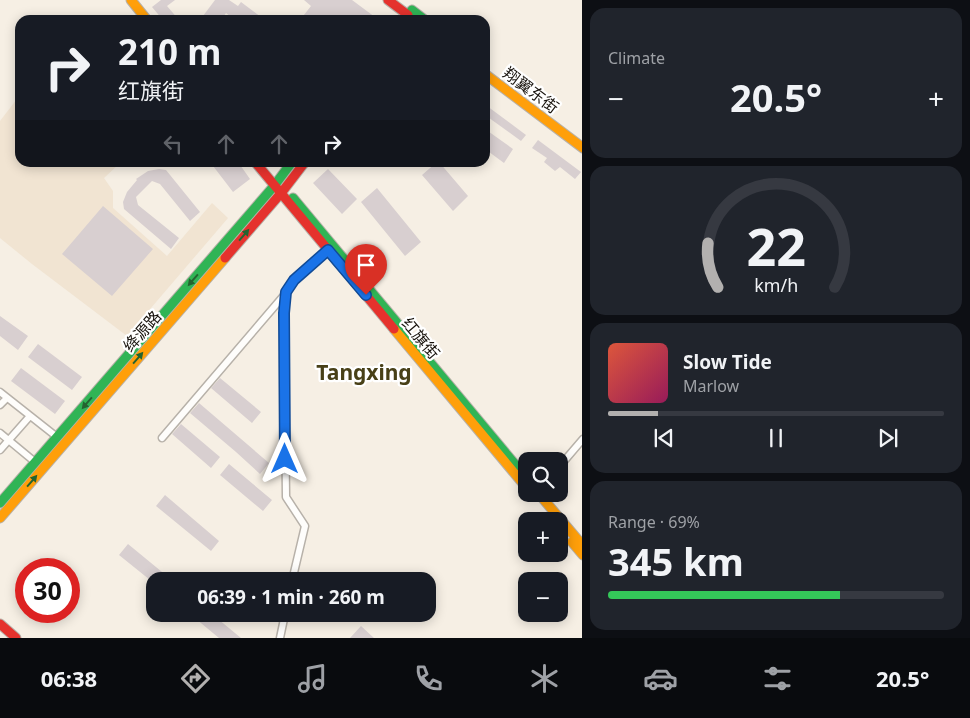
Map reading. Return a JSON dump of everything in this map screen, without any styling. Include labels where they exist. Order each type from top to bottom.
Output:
[{"type":"main road","points":[[123,0],[136,15]]},
{"type":"main road","points":[[131,0],[143,15]]},
{"type":"main road","points":[[388,0],[411,15]]},
{"type":"main road","points":[[399,0],[412,15]]},
{"type":"main road","name":"翔翼东街","points":[[490,69],[582,138]]},
{"type":"main road","name":"翔翼东街","points":[[490,78],[582,148]]},
{"type":"main road","name":"红旗街","points":[[260,167],[378,299],[518,468]]},
{"type":"main road","name":"红旗街","points":[[266,167],[276,183]]},
{"type":"main road","name":"绛源路","points":[[0,503],[288,167]]},
{"type":"main road","name":"绛源路","points":[[0,518],[283,191],[301,167]]},
{"type":"main road","name":"红旗街","points":[[283,191],[328,250],[518,478]]},
{"type":"main road","points":[[539,502],[547,512]]},
{"type":"main road","points":[[546,502],[582,546]]},
{"type":"main road","points":[[568,537],[582,555]]},
{"type":"main road","points":[[0,624],[16,638]]},
{"type":"main road","points":[[0,631],[8,638]]},
{"type":"street","points":[[162,438],[286,292],[294,280],[328,250]]},
{"type":"street","points":[[286,292],[284,313],[286,497],[305,526],[294,572]]},
{"type":"street","points":[[0,392],[57,437]]},
{"type":"street","points":[[0,405],[7,398]]},
{"type":"street","points":[[0,450],[30,416]]},
{"type":"street","points":[[0,433],[35,462]]},
{"type":"street","points":[[568,456],[582,439]]},
{"type":"street","points":[[280,638],[283,622]]},
{"type":"shaded area","points":[[15,102],[15,167],[116,167],[104,178],[113,191],[113,208],[167,256],[212,203],[228,218],[127,336],[0,238],[0,121]]},
{"type":"building","points":[[161,0],[175,0],[167,6],[175,15],[159,15],[152,7]]},
{"type":"building","points":[[215,0],[229,0],[238,6],[241,2],[258,15],[229,15],[226,13],[225,15],[204,15]]},
{"type":"building","points":[[304,0],[352,0],[372,15],[304,15],[311,6]]},
{"type":"building","points":[[490,108],[526,135],[521,141],[490,119]]},
{"type":"building","points":[[490,133],[513,149],[504,163],[490,153]]},
{"type":"building","points":[[538,140],[581,172],[575,179],[560,167],[555,171],[544,162],[547,158],[532,148]]},
{"type":"building","points":[[214,167],[242,167],[250,179],[233,192]]},
{"type":"building","points":[[431,167],[443,167],[468,196],[453,211],[422,175]]},
{"type":"building","points":[[328,169],[357,199],[342,214],[313,183]]},
{"type":"building","points":[[166,170],[200,212],[190,221],[160,184],[152,181],[136,197],[138,205],[179,238],[171,249],[124,209],[123,202],[127,192],[136,179],[148,171]]},
{"type":"building","points":[[377,188],[421,242],[405,256],[361,202]]},
{"type":"building","points":[[103,206],[153,249],[112,296],[62,254]]},
{"type":"building","points":[[0,316],[28,336],[18,350],[0,336]]},
{"type":"building","points":[[38,344],[82,377],[72,390],[28,357]]},
{"type":"building","points":[[21,368],[65,401],[55,414],[11,381]]},
{"type":"building","points":[[220,378],[261,412],[252,423],[211,388]]},
{"type":"building","points":[[199,403],[269,463],[260,474],[190,413]]},
{"type":"building","points":[[181,424],[220,457],[211,468],[172,434]]},
{"type":"building","points":[[229,464],[272,500],[263,511],[220,475]]},
{"type":"building","points":[[165,495],[219,541],[211,551],[156,506]]},
{"type":"building","points":[[128,544],[162,572],[146,572],[146,577],[119,555]]},
{"type":"building","points":[[200,622],[222,622],[241,638],[219,638]]},
{"type":"building","points":[[361,626],[374,638],[350,638]]},
{"type":"traffic: fast","points":[[408,15],[412,10],[418,15]]},
{"type":"traffic: fast","points":[[0,503],[274,186],[288,167]]},
{"type":"traffic: fast","points":[[293,198],[518,468]]},
{"type":"traffic: slow","points":[[131,0],[143,15]]},
{"type":"traffic: slow","points":[[490,78],[582,147]]},
{"type":"traffic: slow","points":[[0,518],[225,258]]},
{"type":"traffic: slow","points":[[394,329],[518,477]]},
{"type":"traffic: slow","points":[[546,502],[582,545]]},
{"type":"traffic: slow","points":[[572,542],[582,554]]},
{"type":"traffic: jam","points":[[388,0],[408,15]]},
{"type":"traffic: jam","points":[[259,167],[394,329]]},
{"type":"traffic: jam","points":[[225,258],[301,167]]},
{"type":"traffic: jam","points":[[0,624],[16,638]]},
{"type":"district","name":"Tangxing","points":[[364,372]]},
{"type":"route","points":[[285,459],[284,313],[286,292],[294,280],[328,250],[366,295]]}]
